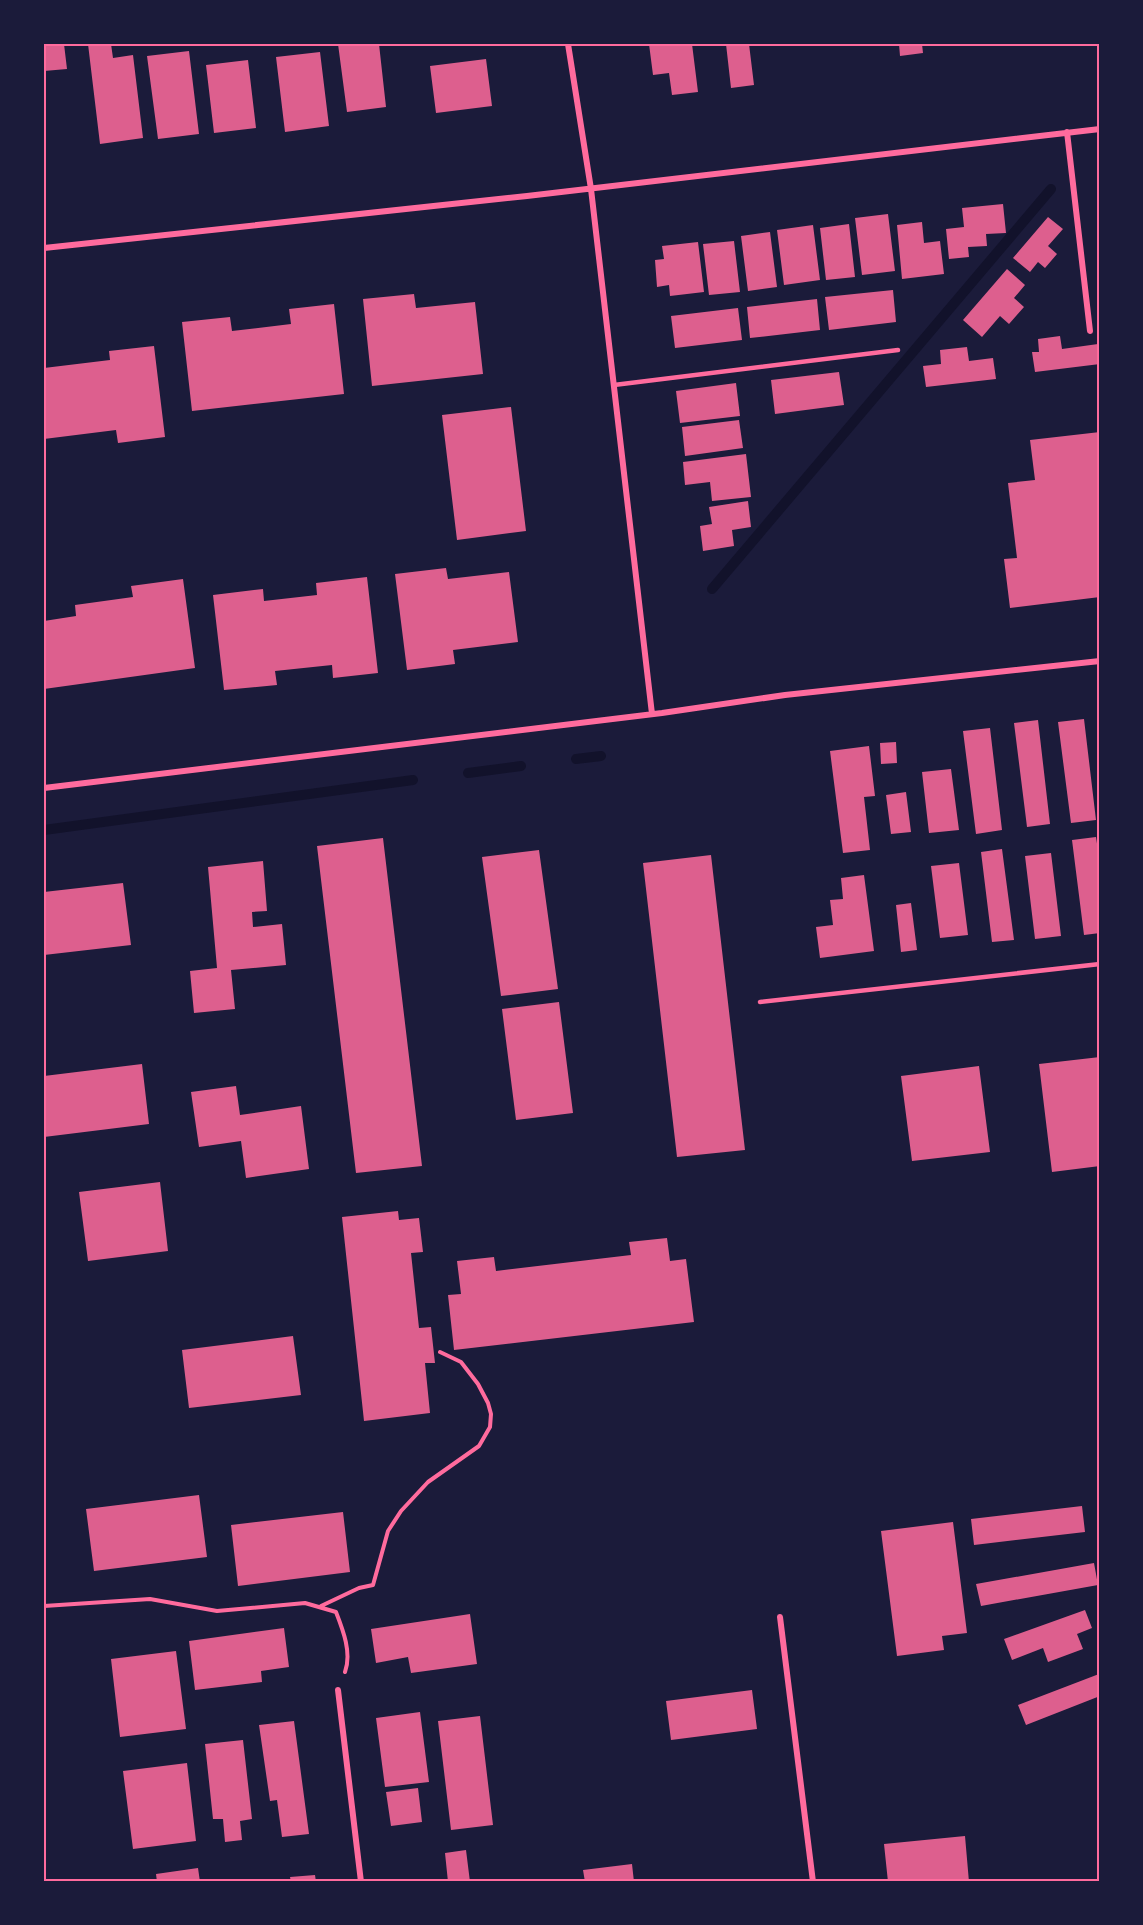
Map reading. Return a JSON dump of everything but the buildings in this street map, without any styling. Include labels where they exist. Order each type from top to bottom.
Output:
[{"type":"street","points":[[567,44],[591,189],[652,714]]},
{"type":"street","points":[[44,248],[591,189],[1100,129]]},
{"type":"street","points":[[1067,132],[1090,331]]},
{"type":"street","points":[[44,788],[652,714],[785,695],[1100,661]]},
{"type":"street","points":[[780,1617],[813,1881]]},
{"type":"street","points":[[338,1690],[361,1881]]},
{"type":"lane","points":[[614,385],[898,350]]},
{"type":"lane","points":[[760,1002],[1100,964]]},
{"type":"path","points":[[321,1606],[359,1588],[373,1585],[388,1531],[401,1511],[428,1482],[479,1446],[490,1427],[491,1414],[478,1384],[461,1362],[440,1352]]},
{"type":"path","points":[[44,1606],[150,1599],[217,1611],[305,1603],[321,1606],[336,1612],[345,1633],[348,1665],[338,1690]]},
{"type":"waterway","points":[[712,589],[1051,189]]},
{"type":"waterway","points":[[576,759],[601,756]]},
{"type":"waterway","points":[[468,773],[521,766]]},
{"type":"waterway","points":[[44,830],[413,780]]}]
